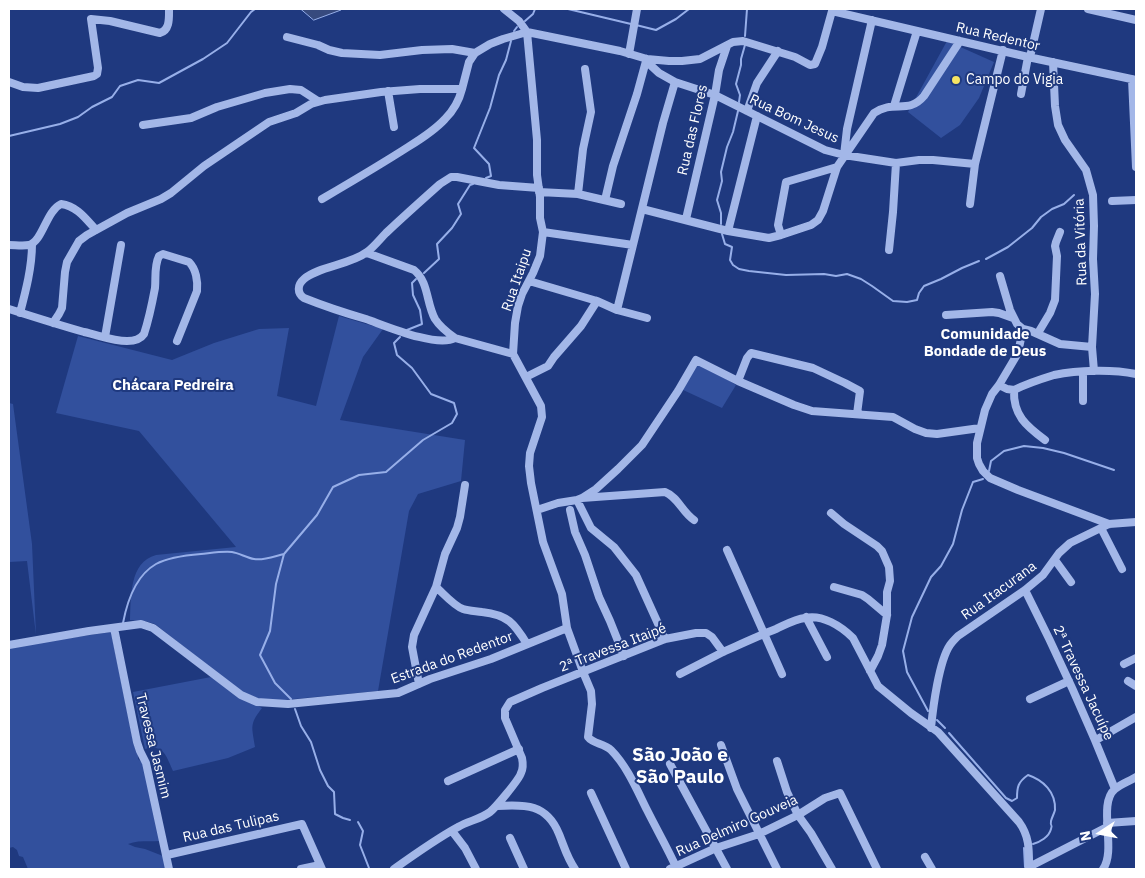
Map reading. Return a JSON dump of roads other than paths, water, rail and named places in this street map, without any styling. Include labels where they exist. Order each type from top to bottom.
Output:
[{"type":"street","points":[[9,82],[23,87],[38,88],[94,76],[97,74],[98,68],[91,19],[163,33],[167,27],[169,9]]},
{"type":"street","points":[[504,9],[519,21],[528,32]]},
{"type":"street","points":[[629,54],[636,9]]},
{"type":"street","points":[[1021,94],[1042,9]]},
{"type":"street","points":[[1088,9],[1136,20]]},
{"type":"street","name":"Rua Redentor","points":[[778,52],[795,57],[810,66],[814,65],[822,47],[832,11],[1134,80]]},
{"type":"street","points":[[844,155],[847,128],[872,20]]},
{"type":"street","points":[[894,106],[917,31]]},
{"type":"street","points":[[322,199],[392,158],[438,127],[457,105],[469,62],[475,53],[490,44],[528,32],[629,54],[646,60],[696,60],[733,42],[743,40],[778,52],[757,83],[748,111]]},
{"type":"street","name":"Rua Itaipu","points":[[513,354],[518,306],[540,256],[544,232],[540,218],[536,169],[536,131],[528,32]]},
{"type":"street","points":[[287,37],[342,53],[380,55],[452,49],[475,53]]},
{"type":"street","points":[[642,209],[728,231],[769,238],[810,225],[818,220],[823,211],[837,167],[874,113],[884,107],[910,106],[920,102],[960,41]]},
{"type":"street","name":"Rua das Flores","points":[[686,219],[715,95],[719,70],[727,46]]},
{"type":"street","points":[[970,204],[975,164],[1003,50]]},
{"type":"street","points":[[605,200],[646,60]]},
{"type":"street","name":"Rua Bom Jesus","points":[[646,60],[659,73],[675,82],[715,95],[825,150],[896,163],[933,160],[975,164]]},
{"type":"street","name":"Rua da Vitória","points":[[1053,62],[1058,125],[1065,140],[1086,170],[1093,196],[1092,259],[1095,294],[1092,347],[1094,372]]},
{"type":"street","points":[[578,194],[591,112],[585,70]]},
{"type":"street","points":[[1134,80],[1136,167]]},
{"type":"street","points":[[618,310],[663,123],[675,82]]},
{"type":"street","points":[[142,126],[191,118],[224,105],[290,88],[302,90],[318,101]]},
{"type":"street","points":[[53,323],[62,308],[67,262],[79,241],[127,213],[171,193],[204,166],[269,122],[296,113],[318,101],[388,91],[462,89]]},
{"type":"street","points":[[388,91],[394,127]]},
{"type":"street","points":[[728,231],[757,116]]},
{"type":"street","points":[[889,250],[896,163]]},
{"type":"street","points":[[781,235],[778,225],[786,182],[837,167]]},
{"type":"street","points":[[455,338],[448,341],[434,340],[405,333],[304,298],[298,288],[303,280],[309,276],[367,253],[440,184],[451,177],[463,177],[499,185],[578,194],[620,204]]},
{"type":"street","points":[[1112,201],[1136,200]]},
{"type":"street","points":[[9,245],[32,244],[36,241],[55,208],[61,204],[69,205],[78,211],[96,230]]},
{"type":"street","points":[[544,232],[633,245]]},
{"type":"street","points":[[1038,333],[1050,313],[1055,300],[1056,242],[1060,232]]},
{"type":"street","points":[[20,313],[30,270],[32,244]]},
{"type":"street","points":[[105,337],[121,245]]},
{"type":"street","points":[[367,253],[418,273],[424,283],[432,314],[444,330],[455,338],[513,354],[541,406],[542,417],[530,453],[531,483],[543,542],[562,594],[567,628],[590,686],[592,698],[588,737],[592,741],[611,750],[620,762],[635,788],[674,868]]},
{"type":"street","points":[[9,309],[105,337],[133,341],[142,337],[148,322],[155,285],[156,263],[159,256],[163,254],[189,262],[198,284],[177,341]]},
{"type":"street","points":[[1000,276],[1013,318],[1023,329],[1038,333],[1060,344],[1092,347]]},
{"type":"street","points":[[529,281],[646,318]]},
{"type":"street","points":[[526,376],[548,366],[597,301]]},
{"type":"street","points":[[946,315],[992,312],[1013,318]]},
{"type":"street","points":[[1023,329],[1018,353],[985,410],[977,443],[977,458],[983,472],[1018,490],[1109,524]]},
{"type":"street","points":[[738,381],[747,358],[751,353],[798,364],[826,374],[860,391],[857,414]]},
{"type":"street","points":[[579,499],[596,489],[642,445],[696,360],[738,381],[812,411],[894,417],[915,430],[926,433],[938,434],[980,428]]},
{"type":"street","points":[[999,385],[1014,390],[1066,373],[1120,371],[1136,374]]},
{"type":"street","points":[[1082,401],[1083,372]]},
{"type":"street","points":[[1014,390],[1013,399],[1018,415],[1045,440]]},
{"type":"street","points":[[419,684],[412,647],[414,635],[436,587],[445,554],[459,523],[465,485]]},
{"type":"street","points":[[537,510],[579,499],[665,492],[673,496],[685,513],[694,520]]},
{"type":"street","points":[[579,499],[590,528],[614,547],[636,575],[665,640]]},
{"type":"street","points":[[570,510],[575,532],[585,555],[596,590],[624,656]]},
{"type":"street","points":[[831,513],[877,546],[882,551],[889,567],[887,615],[882,645],[870,671]]},
{"type":"street","name":"Rua Itacurana","points":[[931,728],[944,656],[958,636],[1043,576],[1070,543],[1109,524],[1136,522]]},
{"type":"street","points":[[1101,528],[1122,569]]},
{"type":"street","points":[[727,550],[782,674]]},
{"type":"street","points":[[1055,560],[1071,582]]},
{"type":"street","points":[[436,587],[463,609],[497,614],[509,620],[527,644]]},
{"type":"street","points":[[834,587],[868,598],[887,615]]},
{"type":"street","name":"2ª Travessa Jacuípe","points":[[1025,590],[1096,740],[1115,789]]},
{"type":"street","points":[[806,617],[827,657]]},
{"type":"street","points":[[680,674],[723,652],[791,622],[806,617],[825,620],[834,624],[853,638],[878,686],[938,732],[1019,822],[1025,830],[1028,842],[1029,868],[1107,825],[1136,821]]},
{"type":"street","name":"Estrada do Redentor","points":[[9,645],[141,624],[153,628],[241,695],[257,702],[288,704],[354,696],[391,694],[491,659],[567,628]]},
{"type":"street","name":"Travessa Jasmim","points":[[114,628],[137,742],[146,763],[169,869]]},
{"type":"street","name":"2ª Travessa Itaipé","points":[[394,869],[452,831],[488,814],[497,806],[521,774],[523,763],[505,718],[505,710],[510,702],[665,640],[696,633],[706,633],[712,637],[723,652]]},
{"type":"street","points":[[1124,664],[1136,658]]},
{"type":"street","points":[[1128,680],[1136,686]]},
{"type":"street","points":[[1030,699],[1069,681]]},
{"type":"street","points":[[1096,740],[1136,717]]},
{"type":"street","points":[[721,745],[731,775],[777,869]]},
{"type":"street","points":[[448,781],[518,749]]},
{"type":"street","points":[[777,761],[787,792],[798,815],[832,869]]},
{"type":"street","points":[[670,764],[727,869]]},
{"type":"street","points":[[1102,869],[1107,861],[1109,798],[1115,789],[1136,777]]},
{"type":"street","points":[[591,793],[626,869]]},
{"type":"street","name":"Rua Delmiro Gouveia","points":[[674,868],[716,848],[759,834],[798,815],[825,798],[840,793],[877,869]]},
{"type":"street","points":[[497,806],[528,806],[545,813],[554,824],[568,858],[575,869]]},
{"type":"street","name":"Rua das Tulipas","points":[[167,855],[302,824],[321,867]]},
{"type":"street","points":[[452,831],[465,848],[476,869]]},
{"type":"street","points":[[510,838],[524,869]]},
{"type":"street","points":[[925,857],[932,869]]},
{"type":"street","points":[[301,869],[321,867]]},
{"type":"waterway","points":[[9,136],[60,124],[78,117],[92,107],[112,97],[120,86],[138,80],[159,83],[203,59],[227,43],[255,9]]},
{"type":"waterway","points":[[525,21],[533,14],[535,9]]},
{"type":"waterway","points":[[568,9],[631,24]]},
{"type":"waterway","points":[[636,25],[656,30],[689,9]]},
{"type":"waterway","points":[[745,36],[747,9]]},
{"type":"waterway","points":[[514,31],[517,27]]},
{"type":"waterway","points":[[486,178],[491,176],[489,164],[474,148],[490,108],[511,41]]},
{"type":"waterway","points":[[739,102],[740,95],[736,84],[745,45]]},
{"type":"waterway","points":[[721,224],[721,213],[717,200],[722,181],[721,172],[738,111]]},
{"type":"waterway","points":[[424,273],[439,259],[437,244],[452,228],[461,214],[458,204],[470,185],[473,184]]},
{"type":"waterway","points":[[986,259],[1008,247],[1032,228],[1041,217],[1052,209],[1064,204],[1074,195]]},
{"type":"waterway","points":[[722,234],[725,244],[732,247],[730,260],[739,269],[786,275],[824,274],[836,276],[847,274],[861,279],[893,301],[907,302],[917,300],[924,286],[979,261]]},
{"type":"waterway","points":[[407,330],[422,324],[420,310],[413,295],[412,283],[416,279]]},
{"type":"waterway","points":[[291,699],[275,683],[260,655],[270,631],[276,584],[284,554],[317,515],[333,487],[359,475],[386,472],[423,440],[452,423],[457,414],[454,403],[431,394],[412,368],[397,355],[394,343],[400,337]]},
{"type":"waterway","points":[[989,471],[991,461],[1004,451],[1024,446],[1064,453],[1114,470]]},
{"type":"waterway","points":[[928,711],[907,672],[903,651],[912,617],[931,577],[941,566],[953,544],[962,510],[973,482],[983,479]]},
{"type":"waterway","points":[[123,623],[137,582],[156,564],[172,558],[221,552],[235,553],[258,559],[284,554]]},
{"type":"waterway","points":[[295,709],[301,726],[311,742],[320,770],[328,786],[334,792],[335,814],[350,820]]},
{"type":"waterway","points":[[937,720],[945,728]]},
{"type":"waterway","points":[[949,733],[1006,798],[1012,801],[1017,798],[1019,785],[1028,775],[1039,780],[1048,788],[1055,804],[1051,821],[1052,827],[1046,837],[1033,844]]},
{"type":"waterway","points":[[358,822],[363,831],[360,845],[369,868]]},
{"type":"waterway","points":[[1024,848],[1025,867]]},
{"type":"place","name":"Campo do Vigia","points":[[956,80]]},
{"type":"district","name":"Comunidade Bondade de Deus","points":[[985,344]]},
{"type":"district","name":"Chácara Pedreira","points":[[173,386]]},
{"type":"district","name":"São João e São Paulo","points":[[680,767]]}]
